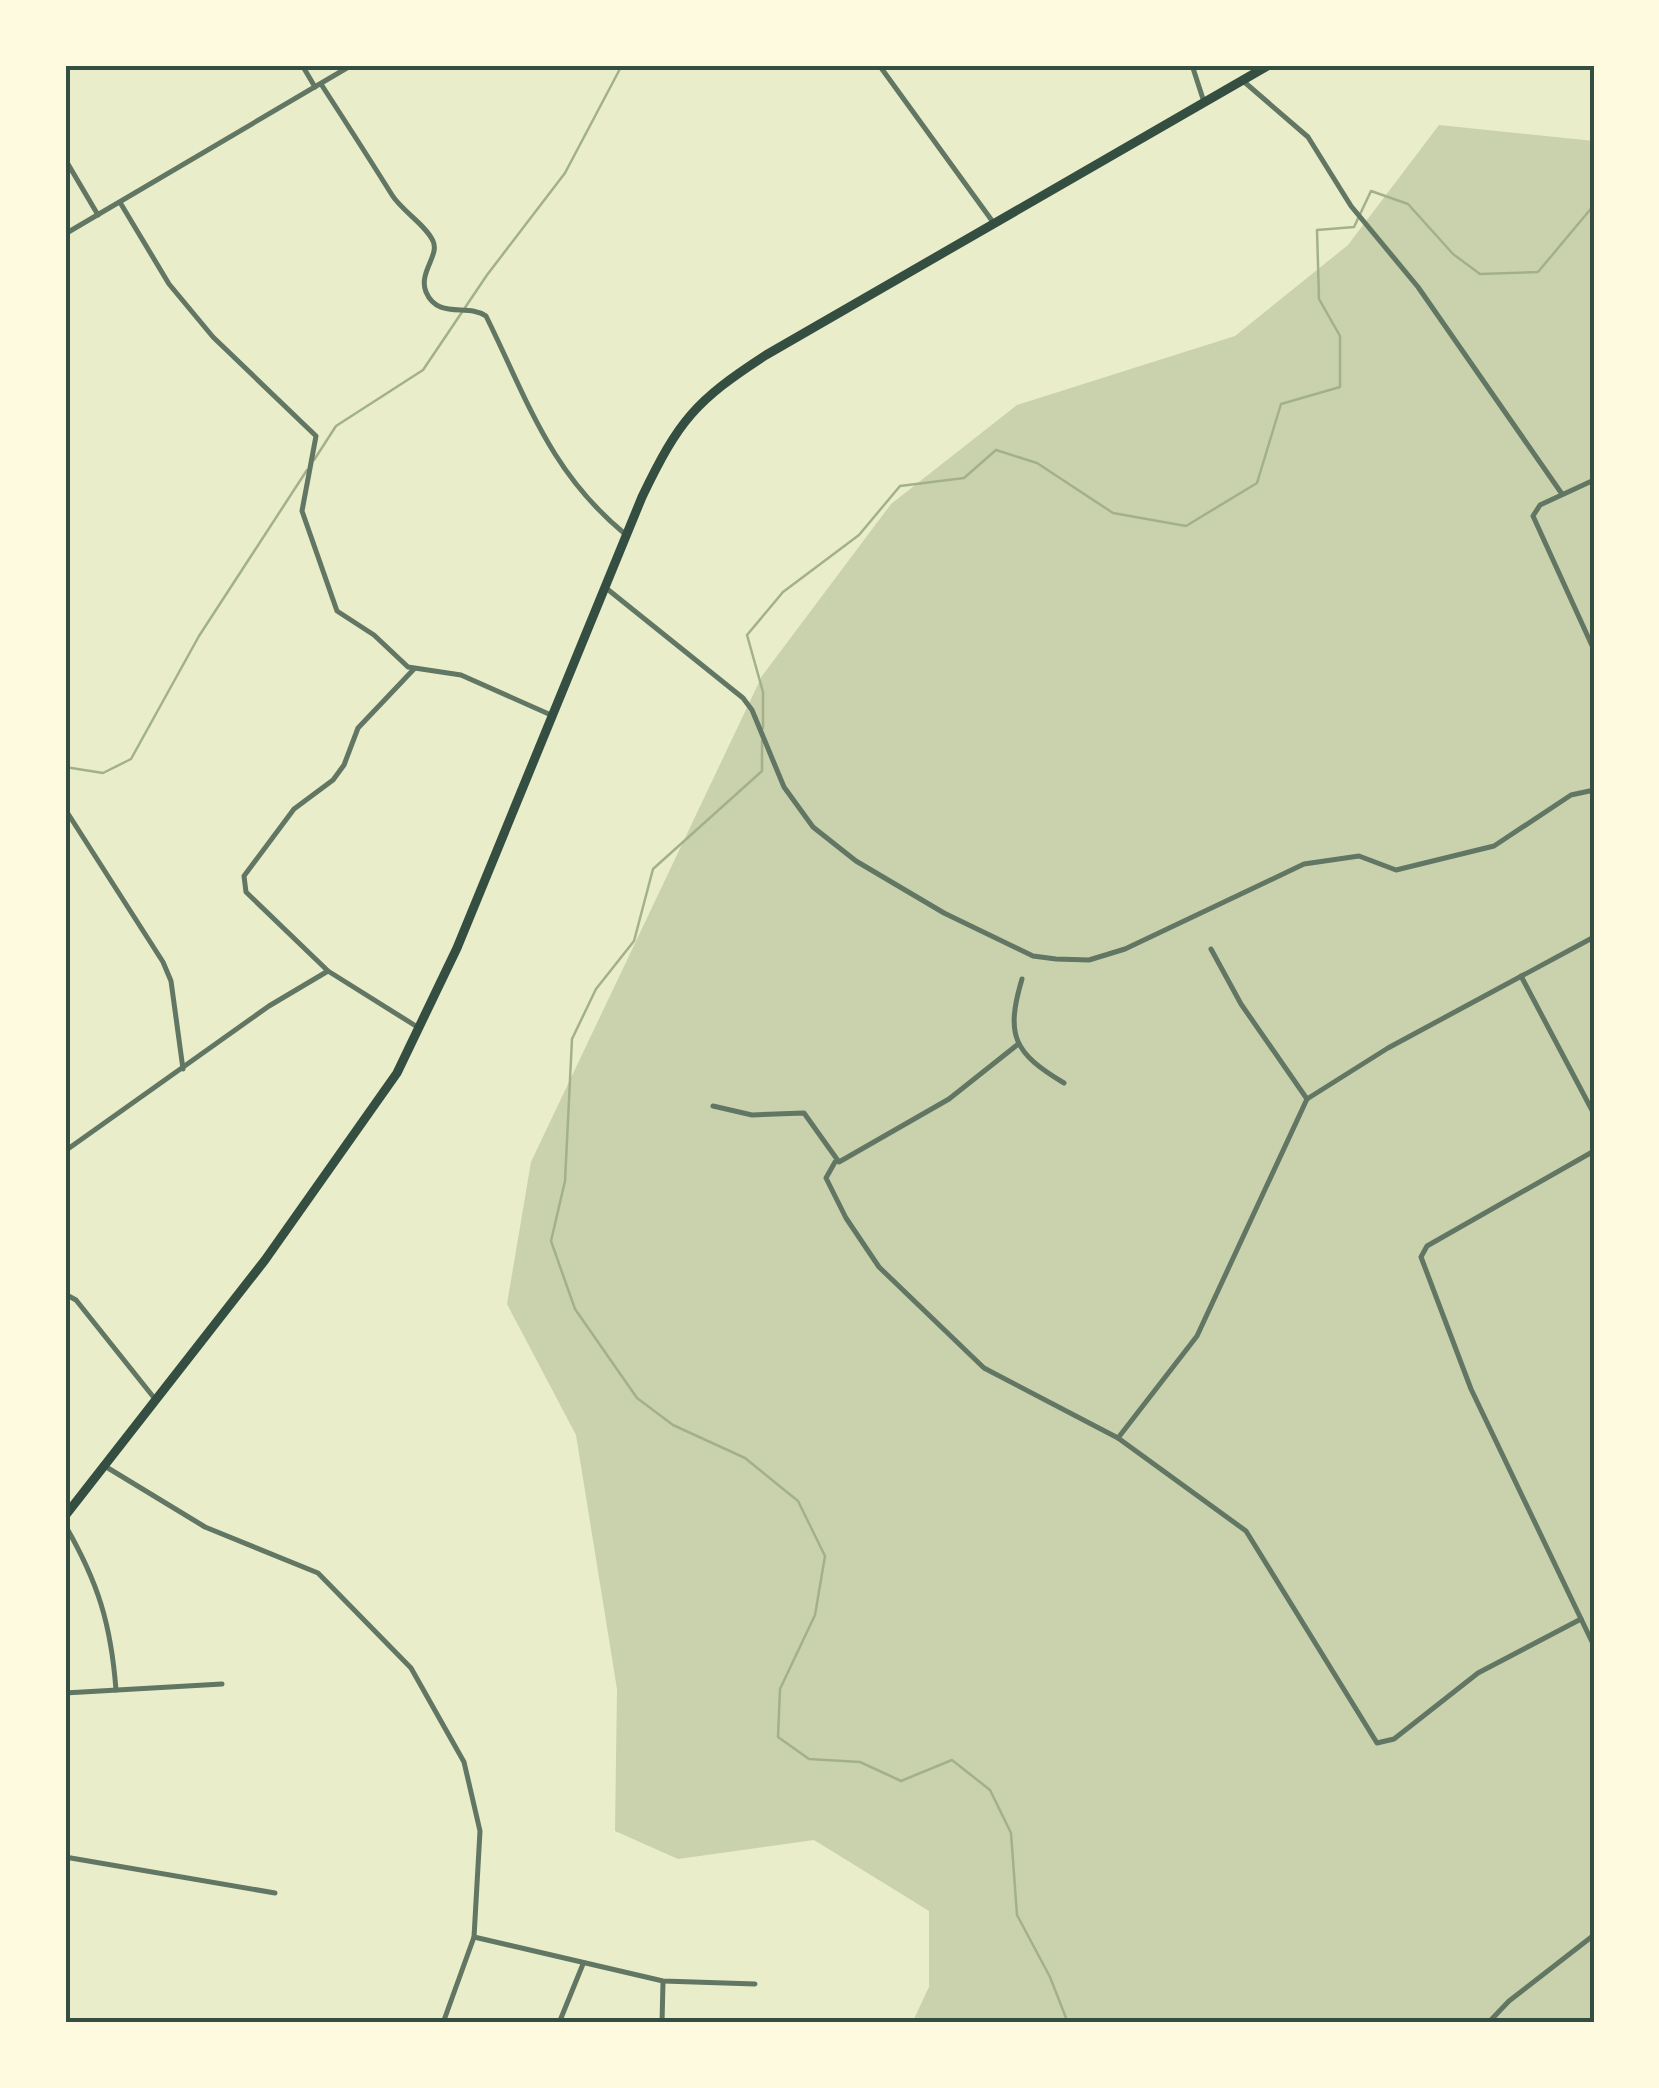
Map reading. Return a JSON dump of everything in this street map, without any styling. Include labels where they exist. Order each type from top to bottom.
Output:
[{"type":"highway","points":[[65,1516],[328,1174],[397,1073],[420,1028],[667,445],[695,405],[766,355],[1269,65]]},
{"type":"street","points":[[302,65],[391,195],[433,239],[433,252],[424,273],[426,293],[439,306],[455,312],[474,310],[486,316],[527,407],[574,488],[627,536]]},
{"type":"street","points":[[65,234],[122,204],[352,65]]},
{"type":"street","points":[[878,65],[994,222]]},
{"type":"street","points":[[1192,65],[1204,102]]},
{"type":"street","points":[[1242,80],[1308,137],[1351,206],[1418,287],[1562,494]]},
{"type":"street","points":[[65,160],[98,215]]},
{"type":"street","points":[[122,204],[169,284],[230,354],[316,436],[302,511],[337,611],[414,669],[461,675],[553,716]]},
{"type":"street","points":[[1594,480],[1540,505],[1533,516],[1594,650]]},
{"type":"street","points":[[606,588],[742,698],[752,710],[784,787],[814,828],[856,861],[944,913],[1033,956],[1089,960],[1125,949],[1304,864],[1359,856],[1396,870],[1494,846],[1570,795],[1594,790]]},
{"type":"street","points":[[414,669],[358,728],[344,765],[333,780],[294,809],[244,876],[246,892],[328,970],[420,1028]]},
{"type":"street","points":[[65,808],[163,962],[171,982],[184,1069]]},
{"type":"street","points":[[1118,1438],[1197,1336],[1307,1099],[1388,1048],[1594,937]]},
{"type":"street","points":[[1210,949],[1241,1004],[1307,1099]]},
{"type":"street","points":[[65,1151],[269,1006],[328,970]]},
{"type":"street","points":[[1520,976],[1594,1114]]},
{"type":"street","points":[[1022,979],[1013,1010],[1017,1044],[1040,1069],[1064,1083]]},
{"type":"street","points":[[1017,1044],[909,1125],[835,1162],[826,1178],[846,1218],[879,1267],[919,1310],[984,1368],[1118,1438],[1246,1532],[1377,1743],[1394,1738],[1478,1674],[1581,1619]]},
{"type":"street","points":[[713,1106],[752,1115],[804,1113],[835,1162]]},
{"type":"street","points":[[1594,1151],[1427,1246],[1422,1258],[1471,1388],[1594,1646]]},
{"type":"street","points":[[65,1294],[76,1300],[154,1399]]},
{"type":"street","points":[[103,1465],[206,1527],[318,1573],[411,1668],[464,1762],[474,1793],[480,1875],[474,1937],[443,2023]]},
{"type":"street","points":[[65,1525],[98,1589],[116,1690]]},
{"type":"street","points":[[65,1693],[222,1684]]},
{"type":"street","points":[[65,1857],[275,1893]]},
{"type":"street","points":[[1488,2023],[1509,2000],[1594,1935]]},
{"type":"street","points":[[474,1937],[663,1981],[755,1984]]},
{"type":"street","points":[[559,2023],[583,1964]]},
{"type":"street","points":[[662,2023],[663,1981]]},
{"type":"green space","points":[[1439,125],[1594,141],[1594,2023],[912,2023],[929,1987],[929,1911],[814,1840],[678,1859],[615,1831],[617,1689],[576,1435],[507,1304],[531,1162],[762,676],[891,504],[1017,405],[1235,336],[1348,245]]},
{"type":"waterway","points":[[314,460],[336,426],[423,370],[487,275],[565,173],[622,65]]},
{"type":"waterway","points":[[763,728],[763,692],[747,635],[783,592],[859,535],[900,486],[964,478],[996,450],[1037,463],[1113,513],[1186,526],[1257,483],[1281,404],[1340,387],[1340,336],[1319,299],[1317,230],[1354,227],[1371,191],[1408,204],[1453,254],[1480,274],[1538,272],[1594,205]]},
{"type":"waterway","points":[[65,767],[103,773],[131,759],[199,636],[307,470]]},
{"type":"waterway","points":[[762,741],[762,771],[653,869],[634,941],[596,989],[572,1039],[565,1181],[551,1241],[575,1309],[637,1398],[673,1425],[745,1458],[798,1501],[825,1556],[815,1615],[780,1689],[778,1737],[809,1759],[860,1762],[901,1781],[952,1760],[990,1790],[1011,1833],[1017,1915],[1050,1977],[1068,2023]]}]
